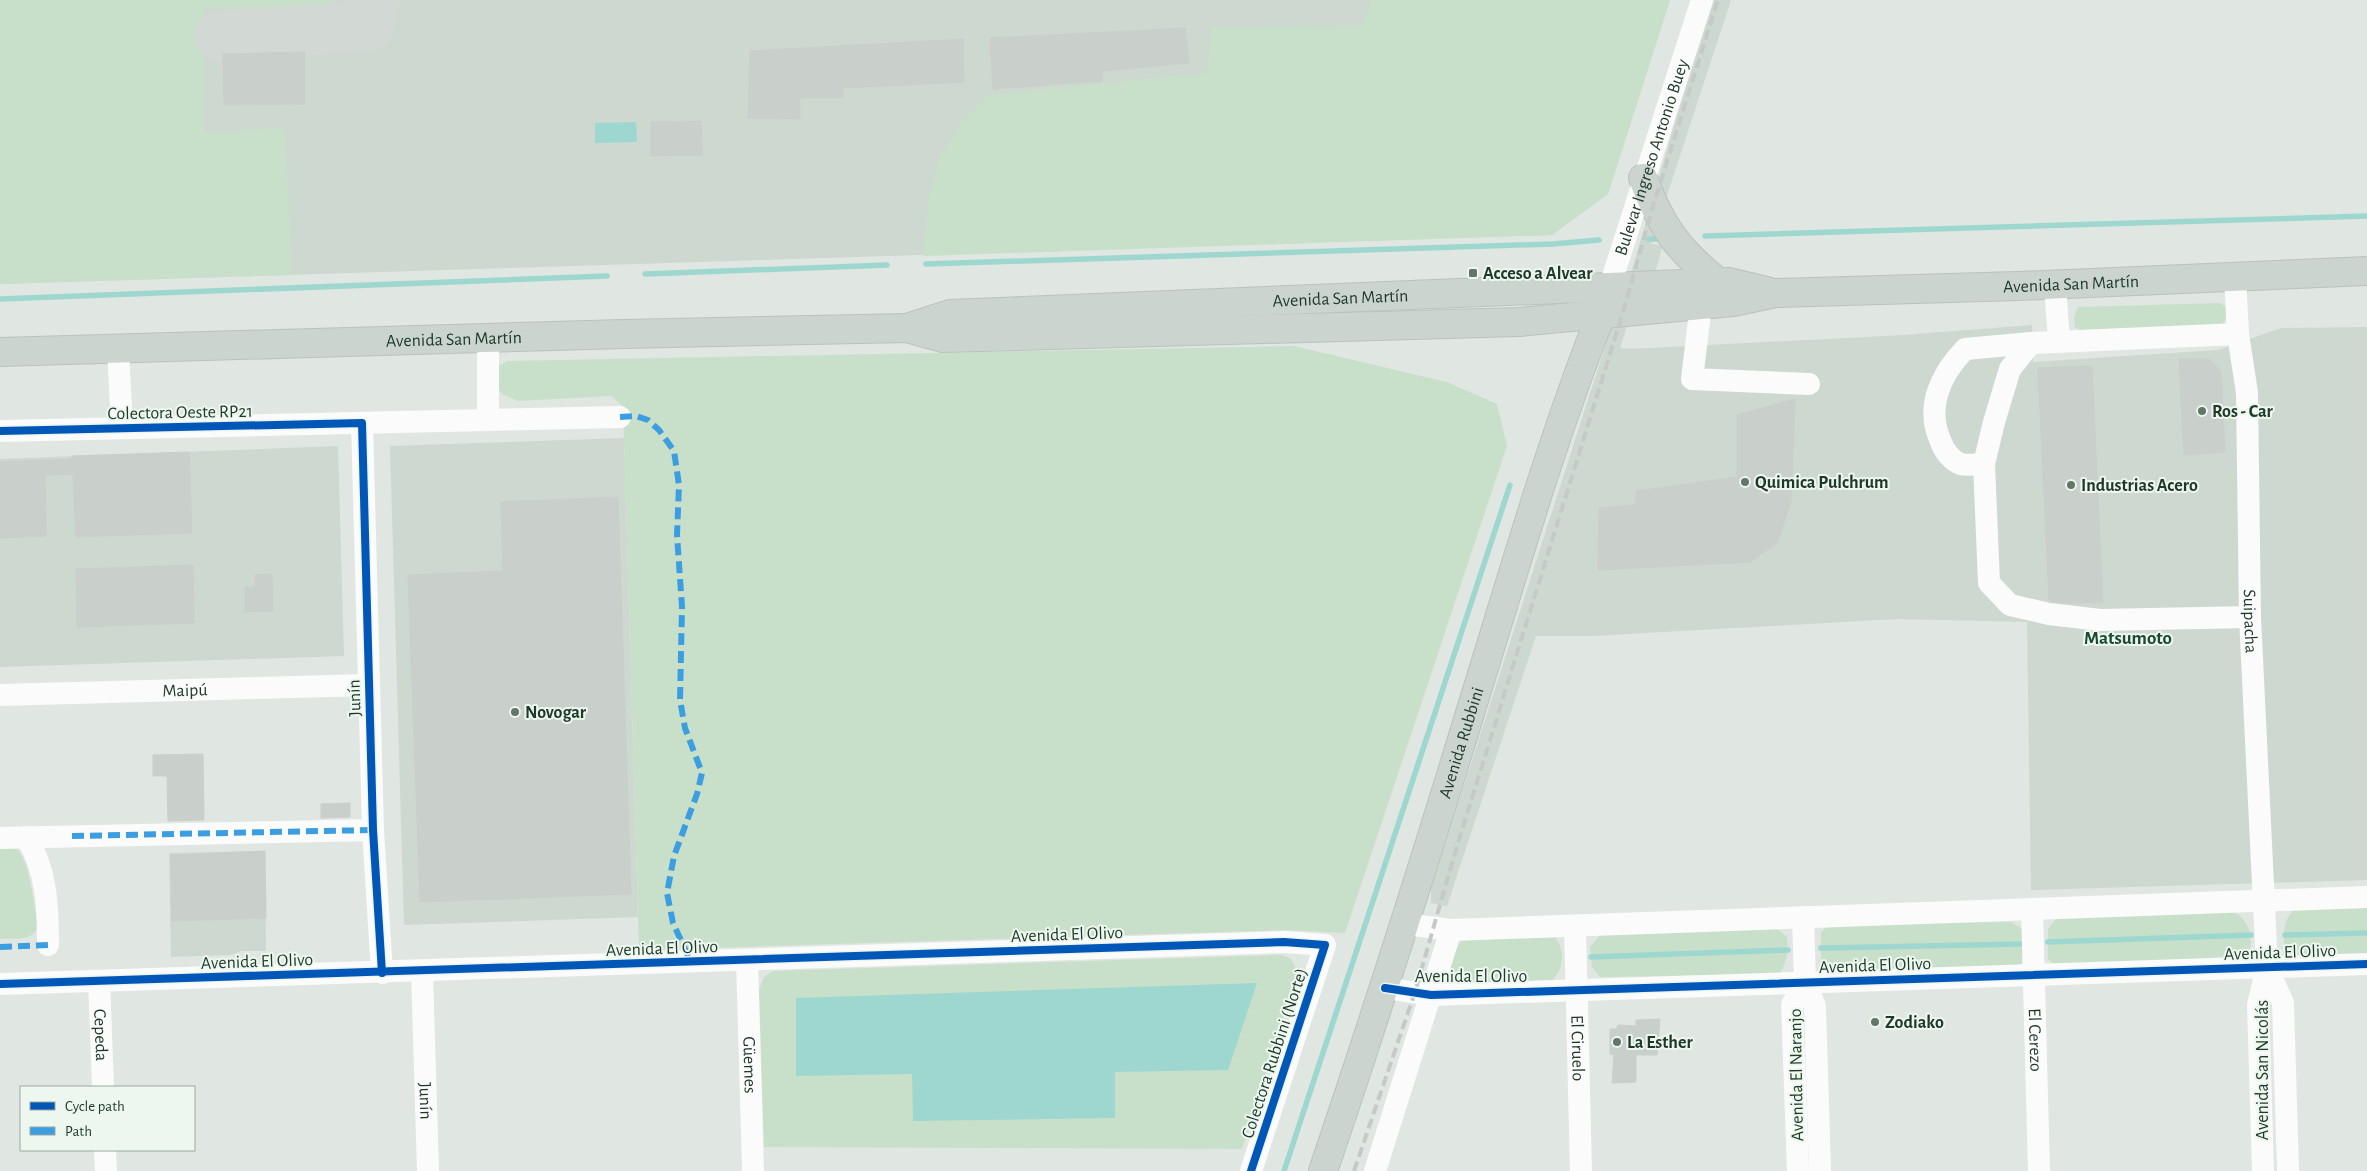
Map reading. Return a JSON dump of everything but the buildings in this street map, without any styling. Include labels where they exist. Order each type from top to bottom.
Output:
[{"type":"main road","points":[[1644,178],[1653,206],[1674,242],[1694,263],[1718,282]]},
{"type":"main road","name":"Avenida San Martín","points":[[907,328],[943,338],[1519,322],[1733,302],[1776,293],[2367,271]]},
{"type":"main road","name":"Avenida San Martín","points":[[0,352],[907,328],[950,314],[1718,282],[1729,282],[1776,293]]},
{"type":"main road","name":"Avenida Rubbini","points":[[1323,1171],[1406,924],[1530,519],[1583,360],[1602,315]]},
{"type":"street","name":"Bulevar Ingreso Antonio Buey","points":[[1602,315],[1702,0]]},
{"type":"street","name":"Suipacha","points":[[2235,276],[2238,334],[2247,393],[2250,617],[2267,968]]},
{"type":"street","points":[[2055,284],[2059,342]]},
{"type":"street","points":[[1701,305],[1692,379],[1809,384]]},
{"type":"street","points":[[1984,464],[1961,464],[1945,452],[1933,427],[1936,394],[1949,365],[1965,349],[2031,343],[2238,334]]},
{"type":"street","points":[[488,338],[488,420]]},
{"type":"street","points":[[2031,343],[2010,369],[1984,464],[1989,583],[2010,605],[2049,614],[2100,620],[2250,617]]},
{"type":"street","points":[[118,349],[122,428]]},
{"type":"street","name":"Colectora Oeste RP21","points":[[0,431],[620,417]]},
{"type":"street","name":"Junín","points":[[362,423],[373,830],[382,973]]},
{"type":"street","name":"Maipú","points":[[0,694],[369,685]]},
{"type":"street","points":[[0,838],[373,830]]},
{"type":"street","points":[[26,837],[36,853],[43,872],[48,945]]},
{"type":"street","points":[[1406,924],[1451,930],[2367,897]]},
{"type":"street","name":"El Cerezo","points":[[2032,909],[2040,1171]]},
{"type":"street","name":"Avenida El Naranjo","points":[[1803,917],[1805,982],[1815,1006],[1820,1171]]},
{"type":"street","name":"El Ciruelo","points":[[1575,926],[1582,1171]]},
{"type":"street","points":[[1375,1171],[1451,930]]},
{"type":"street","name":"Avenida El Olivo","points":[[0,984],[1284,942],[1325,945]]},
{"type":"street","name":"Colectora Rubbini (Norte)","points":[[1251,1171],[1325,945]]},
{"type":"street","name":"Güemes","points":[[747,960],[753,1171]]},
{"type":"street","name":"Avenida El Olivo","points":[[1385,988],[1431,994],[2367,964]]},
{"type":"street","name":"Avenida San Nicolás","points":[[2263,1171],[2258,1005],[2267,968]]},
{"type":"street","name":"Avenida San Nicolás","points":[[2267,968],[2283,1003],[2288,1171]]},
{"type":"street","name":"Junín","points":[[422,971],[428,1171]]},
{"type":"street","name":"Cepeda","points":[[100,981],[103,1086]]},
{"type":"street","name":"Avenida El Naranjo","points":[[1798,1171],[1792,1005],[1805,982]]},
{"type":"street","points":[[105,1151],[106,1171]]},
{"type":"shaded area","points":[[0,0],[1670,0],[1608,194],[1552,235],[0,284]]},
{"type":"shaded area","points":[[1714,0],[1731,0],[1651,244],[1663,245],[1654,276],[1630,277],[1679,108]]},
{"type":"shaded area","points":[[1612,325],[1627,326],[1620,348],[1630,349],[1904,335],[2032,325],[2033,362],[2218,350],[2281,328],[2367,327],[2367,880],[2031,890],[2027,622],[1897,619],[1592,636],[1536,636],[1447,906],[1431,903],[1431,888]]},
{"type":"shaded area","name":"Novogar","points":[[624,438],[638,917],[404,925],[390,446]]},
{"type":"shaded area","points":[[338,446],[344,656],[0,667],[0,459]]},
{"type":"shaded area","points":[[265,851],[266,951],[242,951],[230,955],[171,957],[169,853]]},
{"type":"green space","points":[[0,0],[334,0],[333,9],[205,8],[203,132],[285,128],[292,275],[0,284]]},
{"type":"green space","points":[[1371,0],[1670,0],[1608,194],[1552,235],[923,256],[928,203],[939,158],[962,122],[989,95],[1208,73],[1211,27],[1363,26]]},
{"type":"green space","points":[[2220,303],[2226,307],[2228,314],[2221,327],[2083,332],[2075,327],[2074,317],[2078,307]]},
{"type":"green space","points":[[1294,346],[1447,382],[1497,404],[1507,446],[1345,933],[1287,930],[639,950],[623,406],[611,396],[518,401],[502,394],[495,384],[498,366],[508,361]]},
{"type":"green space","points":[[0,845],[16,848],[26,865],[38,925],[33,934],[28,937],[0,939]]},
{"type":"green space","points":[[2367,907],[2367,957],[2289,958],[2286,953],[2284,939],[2285,925],[2291,913],[2296,909]]},
{"type":"green space","points":[[2234,912],[2243,919],[2250,934],[2249,952],[2242,956],[2058,967],[2048,959],[2048,929],[2057,918]]},
{"type":"green space","points":[[2011,922],[2022,929],[2023,962],[2016,970],[1827,972],[1821,964],[1821,932],[1829,925]]},
{"type":"green space","points":[[1775,927],[1787,937],[1787,956],[1779,974],[1600,977],[1592,967],[1590,947],[1600,935]]},
{"type":"green space","points":[[1555,937],[1561,950],[1561,963],[1556,975],[1546,984],[1459,986],[1454,981],[1450,970],[1452,958],[1462,940]]},
{"type":"green space","points":[[1281,955],[1290,958],[1295,966],[1296,977],[1242,1149],[764,1147],[759,990],[764,977],[773,971]]},
{"type":"water","points":[[636,122],[637,142],[595,143],[595,123]]},
{"type":"water","points":[[1257,983],[1228,1070],[1115,1072],[1115,1118],[913,1121],[912,1074],[796,1076],[796,998]]},
{"type":"waterway","points":[[1705,236],[2367,216]]},
{"type":"waterway","points":[[1649,239],[1658,239]]},
{"type":"waterway","points":[[926,264],[1553,244],[1599,240]]},
{"type":"waterway","points":[[645,274],[887,265]]},
{"type":"waterway","points":[[0,299],[607,276]]},
{"type":"waterway","points":[[1284,1171],[1510,485]]},
{"type":"waterway","points":[[2285,935],[2367,933]]},
{"type":"waterway","points":[[2048,942],[2251,935]]},
{"type":"waterway","points":[[1821,948],[2024,944]]},
{"type":"waterway","points":[[1591,957],[1788,950]]},
{"type":"taxiway","points":[[220,36],[368,26],[374,0]]},
{"type":"railway","points":[[1354,1171],[1415,992],[1454,856],[1718,0]]},
{"type":"marked path","points":[[620,417],[636,416],[648,420],[659,430],[674,451],[679,485],[677,535],[682,607],[680,700],[685,728],[702,773],[697,794],[674,856],[667,893],[673,923],[691,962]]},
{"type":"marked path","points":[[72,836],[373,830]]},
{"type":"marked path","points":[[0,947],[48,945]]},
{"type":"cycle path","points":[[0,431],[362,423],[373,830],[382,973]]},
{"type":"cycle path","points":[[0,984],[1284,942],[1325,945],[1251,1171]]},
{"type":"cycle path","points":[[1385,988],[1431,995],[2367,964]]},
{"type":"place","name":"Acceso a Alvear","points":[[1473,273]]},
{"type":"place","name":"Ros - Car","points":[[2202,411]]},
{"type":"place","name":"Quimica Pulchrum","points":[[1745,482]]},
{"type":"place","name":"Industrias Acero","points":[[2071,485]]},
{"type":"place","name":"Novogar","points":[[515,712]]},
{"type":"place","name":"Zodiako","points":[[1875,1022]]},
{"type":"place","name":"La Esther","points":[[1617,1042]]},
{"type":"district","name":"Matsumoto","points":[[2128,637]]}]
